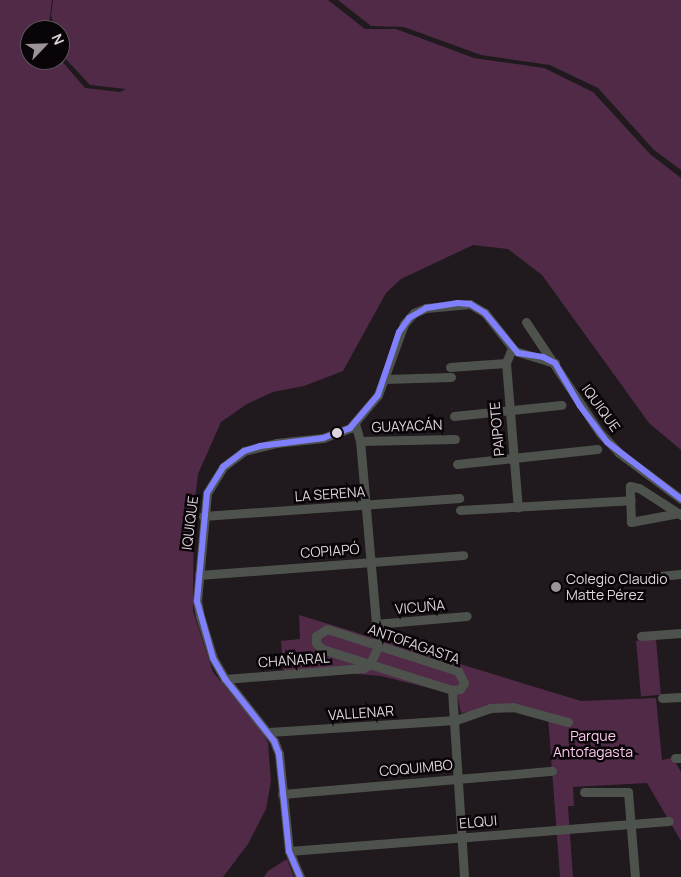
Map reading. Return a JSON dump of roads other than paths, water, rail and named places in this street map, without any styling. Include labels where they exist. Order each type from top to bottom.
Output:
[{"type":"street","name":"IQUIQUE","points":[[300,877],[289,851],[279,754],[269,732],[225,678],[214,658],[200,616],[197,601],[203,516],[207,492],[223,467],[244,451],[268,444],[322,438],[355,424],[370,408],[384,379],[400,332],[414,313],[426,308],[458,303],[476,307],[494,323],[512,348]]},
{"type":"street","name":"IQUIQUE","points":[[526,322],[555,363],[580,406],[608,442],[681,499]]},
{"type":"street","points":[[512,348],[518,353],[537,355],[555,363]]},
{"type":"street","name":"PAIPOTE","points":[[512,348],[506,363],[518,508]]},
{"type":"street","points":[[450,367],[506,363]]},
{"type":"street","points":[[384,379],[451,377]]},
{"type":"street","points":[[454,416],[561,405]]},
{"type":"street","points":[[355,424],[360,441],[369,562],[378,646],[367,666]]},
{"type":"street","name":"GUAYACÁN","points":[[360,441],[455,439]]},
{"type":"street","points":[[457,464],[597,449]]},
{"type":"street","points":[[630,486],[634,486],[680,514],[631,522],[630,486]]},
{"type":"street","name":"LA SERENA","points":[[203,516],[459,498]]},
{"type":"street","points":[[460,510],[630,500]]},
{"type":"street","name":"COPIAPÓ","points":[[199,575],[463,555]]},
{"type":"street","points":[[636,578],[681,574]]},
{"type":"street","name":"VICUÑA","points":[[375,624],[468,616]]},
{"type":"street","name":"ANTOFAGASTA","points":[[327,629],[378,646],[458,671],[464,683],[460,688],[452,690],[367,666],[320,648],[316,636],[327,629]]},
{"type":"street","points":[[641,636],[681,633]]},
{"type":"street","name":"CHAÑARAL","points":[[225,678],[367,666]]},
{"type":"street","points":[[452,690],[460,778],[464,877]]},
{"type":"street","points":[[662,698],[681,697]]},
{"type":"street","points":[[456,720],[490,708],[513,707],[568,722]]},
{"type":"street","name":"VALLENAR","points":[[269,732],[456,720]]},
{"type":"street","name":"COQUIMBO","points":[[282,794],[552,772]]},
{"type":"street","points":[[584,792],[628,790],[635,877]]},
{"type":"street","name":"ELQUI","points":[[289,851],[669,821]]},
{"type":"place","name":"Colegio Claudio Matte Pérez","points":[[556,587]]},
{"type":"park label","name":"Parque Antofagasta","points":[[593,744]]}]
